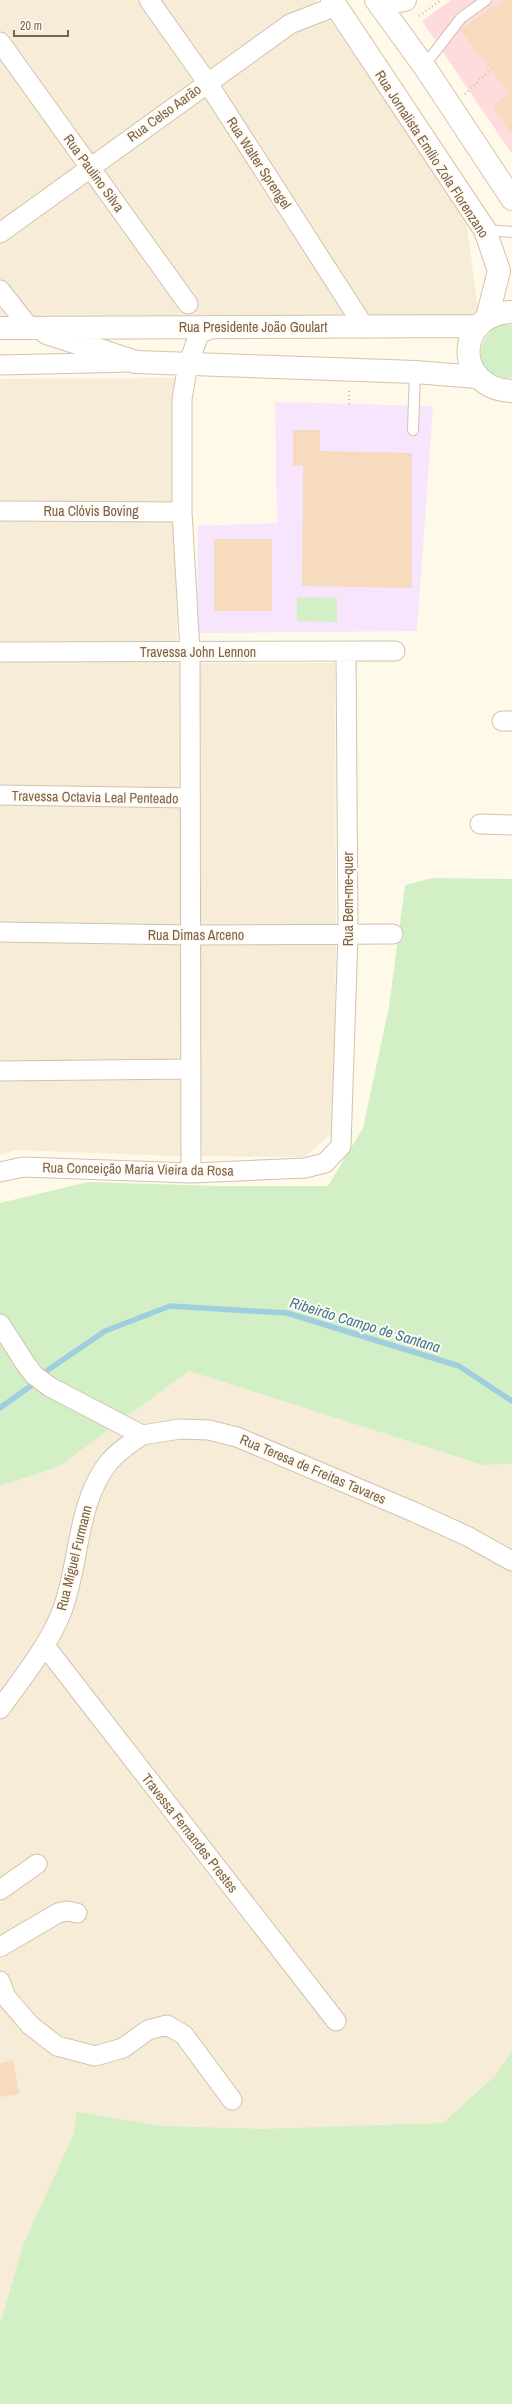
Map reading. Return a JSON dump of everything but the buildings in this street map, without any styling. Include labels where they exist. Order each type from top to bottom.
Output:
[{"type":"main road","points":[[378,2],[405,0]]},
{"type":"main road","points":[[378,2],[424,66],[512,198]]},
{"type":"main road","name":"Rua Jornalista Emílio Zola Florenzano","points":[[334,3],[485,230],[499,271],[482,322]]},
{"type":"main road","name":"Rua Presidente João Goulart","points":[[0,328],[217,326],[365,328],[482,322],[499,313],[512,312]]},
{"type":"main road","points":[[477,377],[470,365],[468,352],[470,338],[482,322]]},
{"type":"main road","name":"Rua Presidente João Goulart","points":[[29,328],[136,362],[415,372],[477,377],[493,388],[512,391]]},
{"type":"street","name":"Rua Walter Sprengel","points":[[149,0],[207,82],[365,328]]},
{"type":"street","name":"Rua Celso Aarão","points":[[0,233],[207,82],[290,24],[334,3]]},
{"type":"street","name":"Rua Paulino Silva","points":[[0,42],[188,304]]},
{"type":"street","points":[[0,290],[29,328]]},
{"type":"street","points":[[190,1173],[190,652],[182,512],[182,399],[188,365],[199,334],[217,326]]},
{"type":"street","name":"Rua Presidente João Goulart","points":[[0,365],[136,362]]},
{"type":"street","name":"Rua Clóvis Boving","points":[[0,511],[182,512]]},
{"type":"street","name":"Travessa John Lennon","points":[[0,652],[395,651]]},
{"type":"street","name":"Rua Bem-me-quer","points":[[341,1146],[348,935],[346,652]]},
{"type":"street","name":"Travessa Octavia Leal Penteado","points":[[0,795],[190,798]]},
{"type":"street","points":[[480,824],[512,825]]},
{"type":"street","name":"Rua Dimas Arceno","points":[[0,932],[191,935],[393,934]]},
{"type":"street","points":[[0,1071],[191,1069]]},
{"type":"street","name":"Rua Conceição Maria Vieira da Rosa","points":[[0,1172],[23,1167],[190,1173],[305,1168],[325,1163],[341,1146]]},
{"type":"street","points":[[0,1324],[34,1375],[75,1401],[142,1435]]},
{"type":"street","name":"Rua Teresa de Freitas Tavares","points":[[142,1435],[180,1429],[209,1430],[236,1437],[414,1512],[467,1536],[512,1561]]},
{"type":"street","name":"Rua Miguel Furmann","points":[[0,1709],[45,1646],[54,1630],[68,1595],[90,1498],[99,1477],[110,1461],[142,1435]]},
{"type":"street","name":"Travessa Fernandes Prestes","points":[[45,1646],[336,2021]]},
{"type":"street","points":[[0,1890],[37,1864]]},
{"type":"street","points":[[0,1947],[58,1913],[67,1910],[77,1913]]},
{"type":"street","points":[[0,1981],[6,1998],[30,2026],[57,2046],[95,2056],[123,2048],[148,2030],[167,2025],[184,2035],[232,2100]]},
{"type":"lane","points":[[424,66],[461,18],[486,0]]},
{"type":"lane","points":[[485,230],[512,232]]},
{"type":"lane","points":[[413,430],[415,372]]},
{"type":"path","points":[[450,106],[491,69]]},
{"type":"shaded area","points":[[0,0],[316,0],[466,218],[479,318],[0,322]]},
{"type":"shaded area","points":[[451,0],[512,0],[512,154],[422,21]]},
{"type":"shaded area","points":[[176,378],[177,663],[335,663],[336,948],[333,1132],[305,1157],[173,1156],[15,1150],[0,1155],[0,379]]},
{"type":"shaded area","points":[[275,402],[433,406],[417,631],[197,633],[198,526],[277,523]]},
{"type":"shaded area","points":[[189,1371],[483,1465],[512,1464],[512,2404],[0,2404],[0,1486],[58,1467]]},
{"type":"green space","points":[[500,325],[512,325],[512,378],[500,378],[491,374],[485,367],[482,359],[481,350],[484,340],[490,332]]},
{"type":"green space","points":[[297,597],[337,598],[337,622],[297,621]]},
{"type":"green space","points":[[432,878],[512,879],[512,1464],[483,1465],[189,1371],[58,1467],[0,1486],[0,1203],[88,1182],[218,1186],[328,1186],[363,1128],[389,1007],[405,885]]},
{"type":"green space","points":[[512,2052],[512,2404],[0,2404],[0,2324],[24,2243],[74,2133],[77,2112],[162,2126],[261,2129],[443,2123],[495,2076]]},
{"type":"waterway","name":"Ribeirão Campo de Santana","points":[[48,1370],[105,1331],[170,1306],[287,1313],[459,1366],[512,1401]]},
{"type":"waterway","name":"Ribeirão Campo de Santana","points":[[0,1408],[32,1385]]}]
